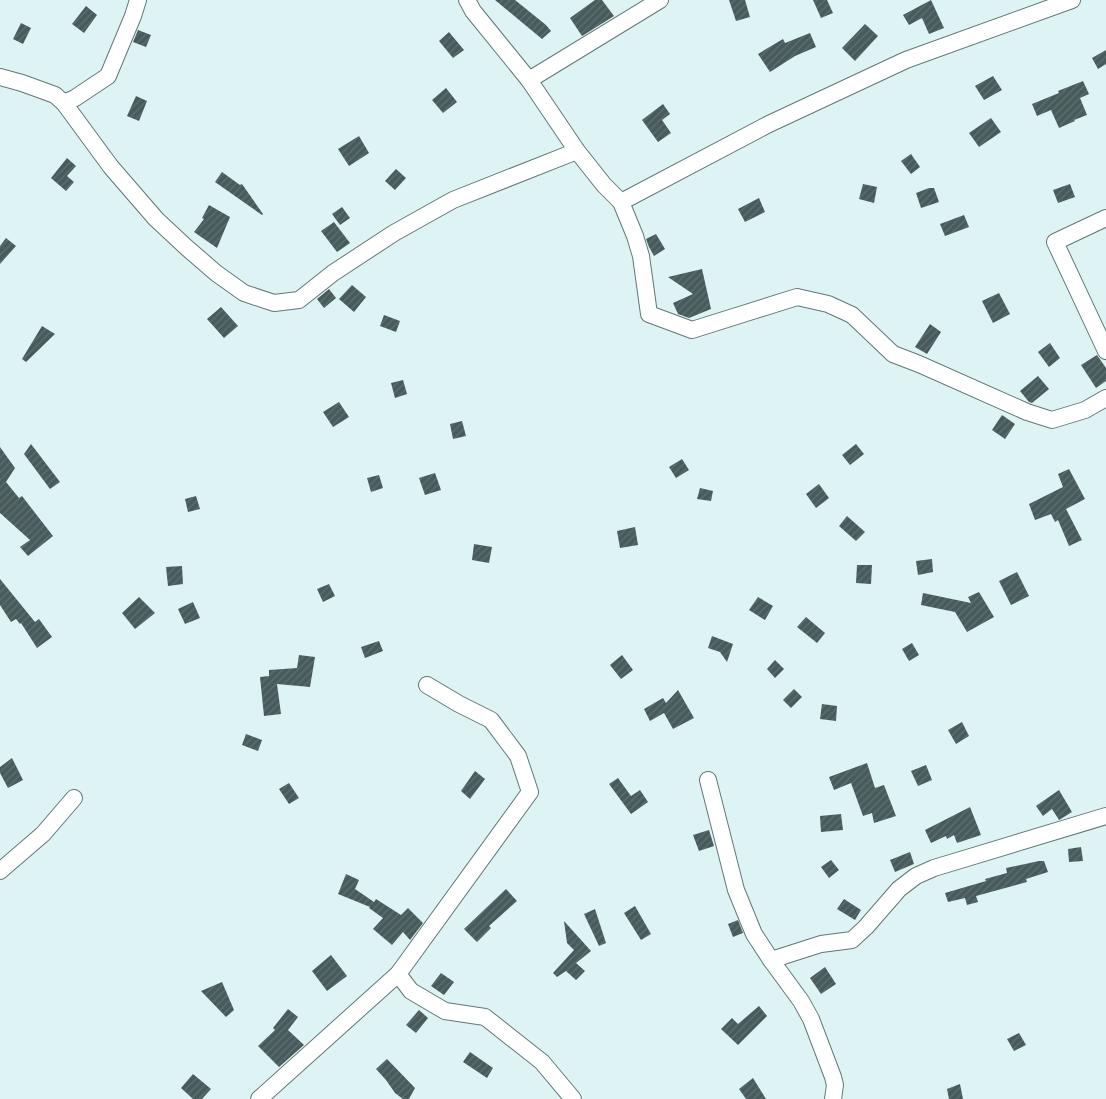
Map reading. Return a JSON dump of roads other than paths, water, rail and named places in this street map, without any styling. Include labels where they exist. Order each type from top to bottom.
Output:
[{"type":"street","points":[[64,103],[108,76],[138,0]]},
{"type":"street","points":[[467,0],[529,80],[577,151],[604,185],[621,202],[641,256],[649,314],[692,330],[797,297],[828,304],[852,315],[893,354],[1027,412],[1052,420],[1085,410],[1106,398]]},
{"type":"street","points":[[529,80],[660,0]]},
{"type":"street","points":[[621,202],[770,124],[906,60],[1072,0]]},
{"type":"street","points":[[0,77],[22,83],[55,96],[64,103],[111,167],[156,219],[209,266],[244,293],[274,303],[299,300],[334,273],[394,233],[453,200],[577,151]]},
{"type":"street","points":[[1106,218],[1055,242],[1106,351]]},
{"type":"street","points":[[259,1099],[398,974],[530,792],[518,756],[491,720],[427,685]]},
{"type":"street","points":[[708,780],[736,890],[754,934],[801,1001],[811,1020],[833,1077],[835,1085],[833,1099]]},
{"type":"street","points":[[0,871],[43,834],[74,798]]},
{"type":"street","points":[[771,960],[821,944],[852,940],[899,889],[916,876],[934,868],[1106,816]]},
{"type":"street","points":[[398,974],[411,991],[445,1011],[486,1017],[542,1062],[573,1099]]}]
